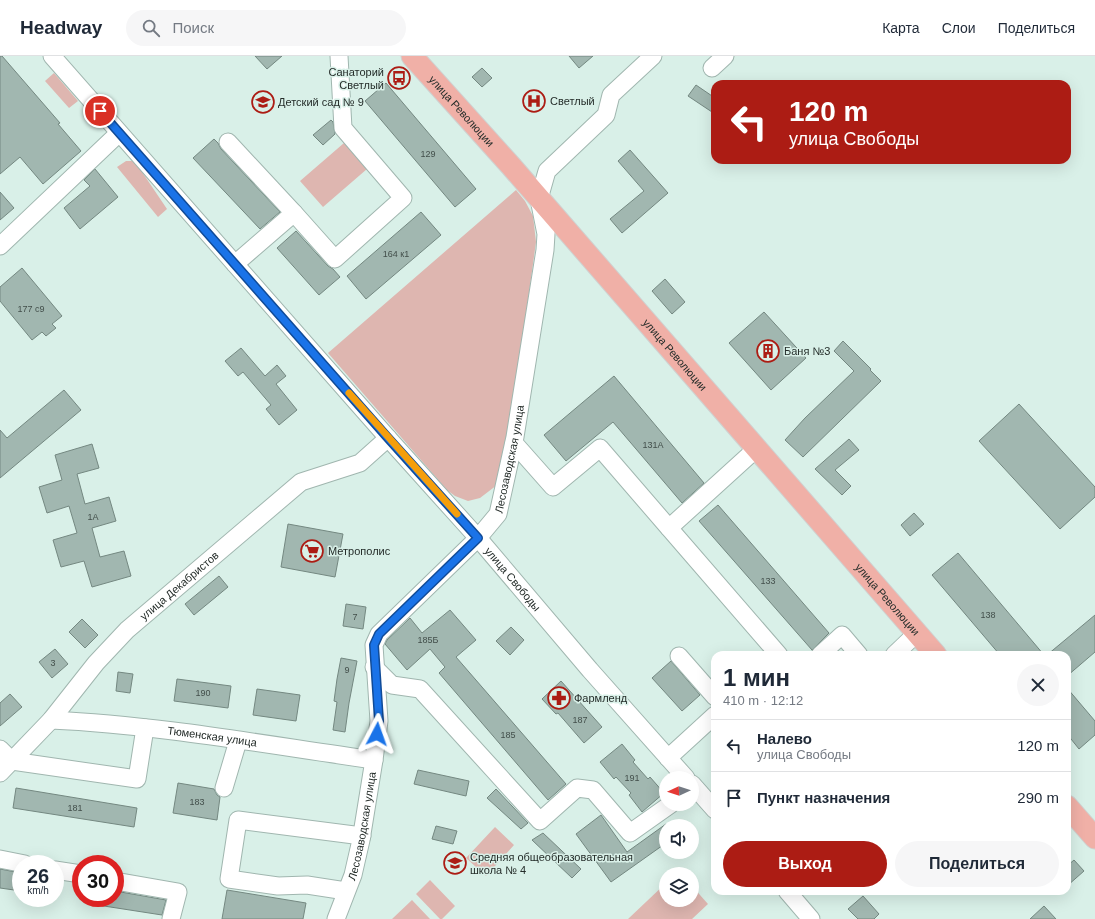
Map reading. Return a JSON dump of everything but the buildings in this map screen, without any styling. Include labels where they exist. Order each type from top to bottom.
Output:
[{"type":"main road","name":"улица Революции","points":[[412,56],[511,166],[933,651]]},
{"type":"main road","points":[[1071,811],[1095,838]]},
{"type":"street","name":"улица Свободы","points":[[52,56],[234,264],[478,538],[590,670],[680,771]]},
{"type":"street","points":[[228,142],[335,259],[403,198],[343,128],[339,56]]},
{"type":"street","name":"Лесозаводская улица","points":[[336,919],[353,875],[362,836],[374,760],[379,721],[374,668],[374,645],[379,634],[478,538],[498,514],[514,443],[545,250],[546,234],[539,199],[547,171],[606,115],[611,96],[653,56]]},
{"type":"street","points":[[712,68],[725,56]]},
{"type":"street","points":[[0,246],[119,133]]},
{"type":"street","points":[[234,264],[294,213]]},
{"type":"street","name":"улица Декабристов","points":[[6,767],[51,720],[96,663],[127,630],[301,482],[360,463],[388,438]]},
{"type":"street","points":[[514,443],[552,487],[600,448],[776,651]]},
{"type":"street","points":[[669,528],[756,449]]},
{"type":"street","points":[[898,651],[917,633]]},
{"type":"street","points":[[824,651],[842,635],[856,651]]},
{"type":"street","points":[[679,656],[711,692]]},
{"type":"street","points":[[374,668],[392,685],[420,689],[540,821],[577,788],[593,790],[630,833],[661,811]]},
{"type":"street","points":[[668,758],[711,719]]},
{"type":"street","name":"Тюменская улица","points":[[51,720],[145,728],[374,760]]},
{"type":"street","points":[[0,748],[6,767],[137,779],[145,728]]},
{"type":"street","points":[[224,788],[238,741]]},
{"type":"street","name":"улица Свободы","points":[[699,793],[711,806]]},
{"type":"street","points":[[346,891],[308,885],[278,886],[229,878],[238,820],[362,836]]},
{"type":"street","points":[[0,859],[12,861]]},
{"type":"street","points":[[124,883],[178,892],[171,919]]},
{"type":"street","points":[[790,895],[811,919]]},
{"type":"shaded area","points":[[54,73],[78,101],[69,108],[45,81]]},
{"type":"shaded area","points":[[344,143],[367,169],[323,207],[300,181]]},
{"type":"shaded area","points":[[126,161],[132,161],[138,166],[167,209],[158,217],[117,167]]},
{"type":"shaded area","points":[[516,190],[525,201],[533,216],[536,242],[508,446],[497,485],[480,498],[468,501],[455,496],[447,490],[328,353]]},
{"type":"shaded area","points":[[495,827],[514,845],[486,876],[466,858]]},
{"type":"shaded area","points":[[430,880],[455,906],[442,919],[440,919],[416,894]]},
{"type":"shaded area","points":[[659,890],[659,907],[699,907],[699,894],[708,904],[692,919],[628,919]]},
{"type":"shaded area","points":[[412,900],[430,919],[392,919]]},
{"type":"slow traffic","points":[[349,393],[457,514]]},
{"type":"place","name":"Санаторий Светлый","points":[[399,78]]},
{"type":"place","name":"Светлый","points":[[534,101]]},
{"type":"place","name":"Детский сад № 9","points":[[263,102]]},
{"type":"place","name":"Баня №3","points":[[768,351]]},
{"type":"place","name":"Метрополис","points":[[312,551]]},
{"type":"place","name":"Фармленд","points":[[559,698]]},
{"type":"place","name":"Средняя общеобразовательная школа № 4","points":[[455,863]]},
{"type":"route","points":[[100,111],[478,538],[379,634],[374,645],[374,668],[379,721],[377,734]]}]
